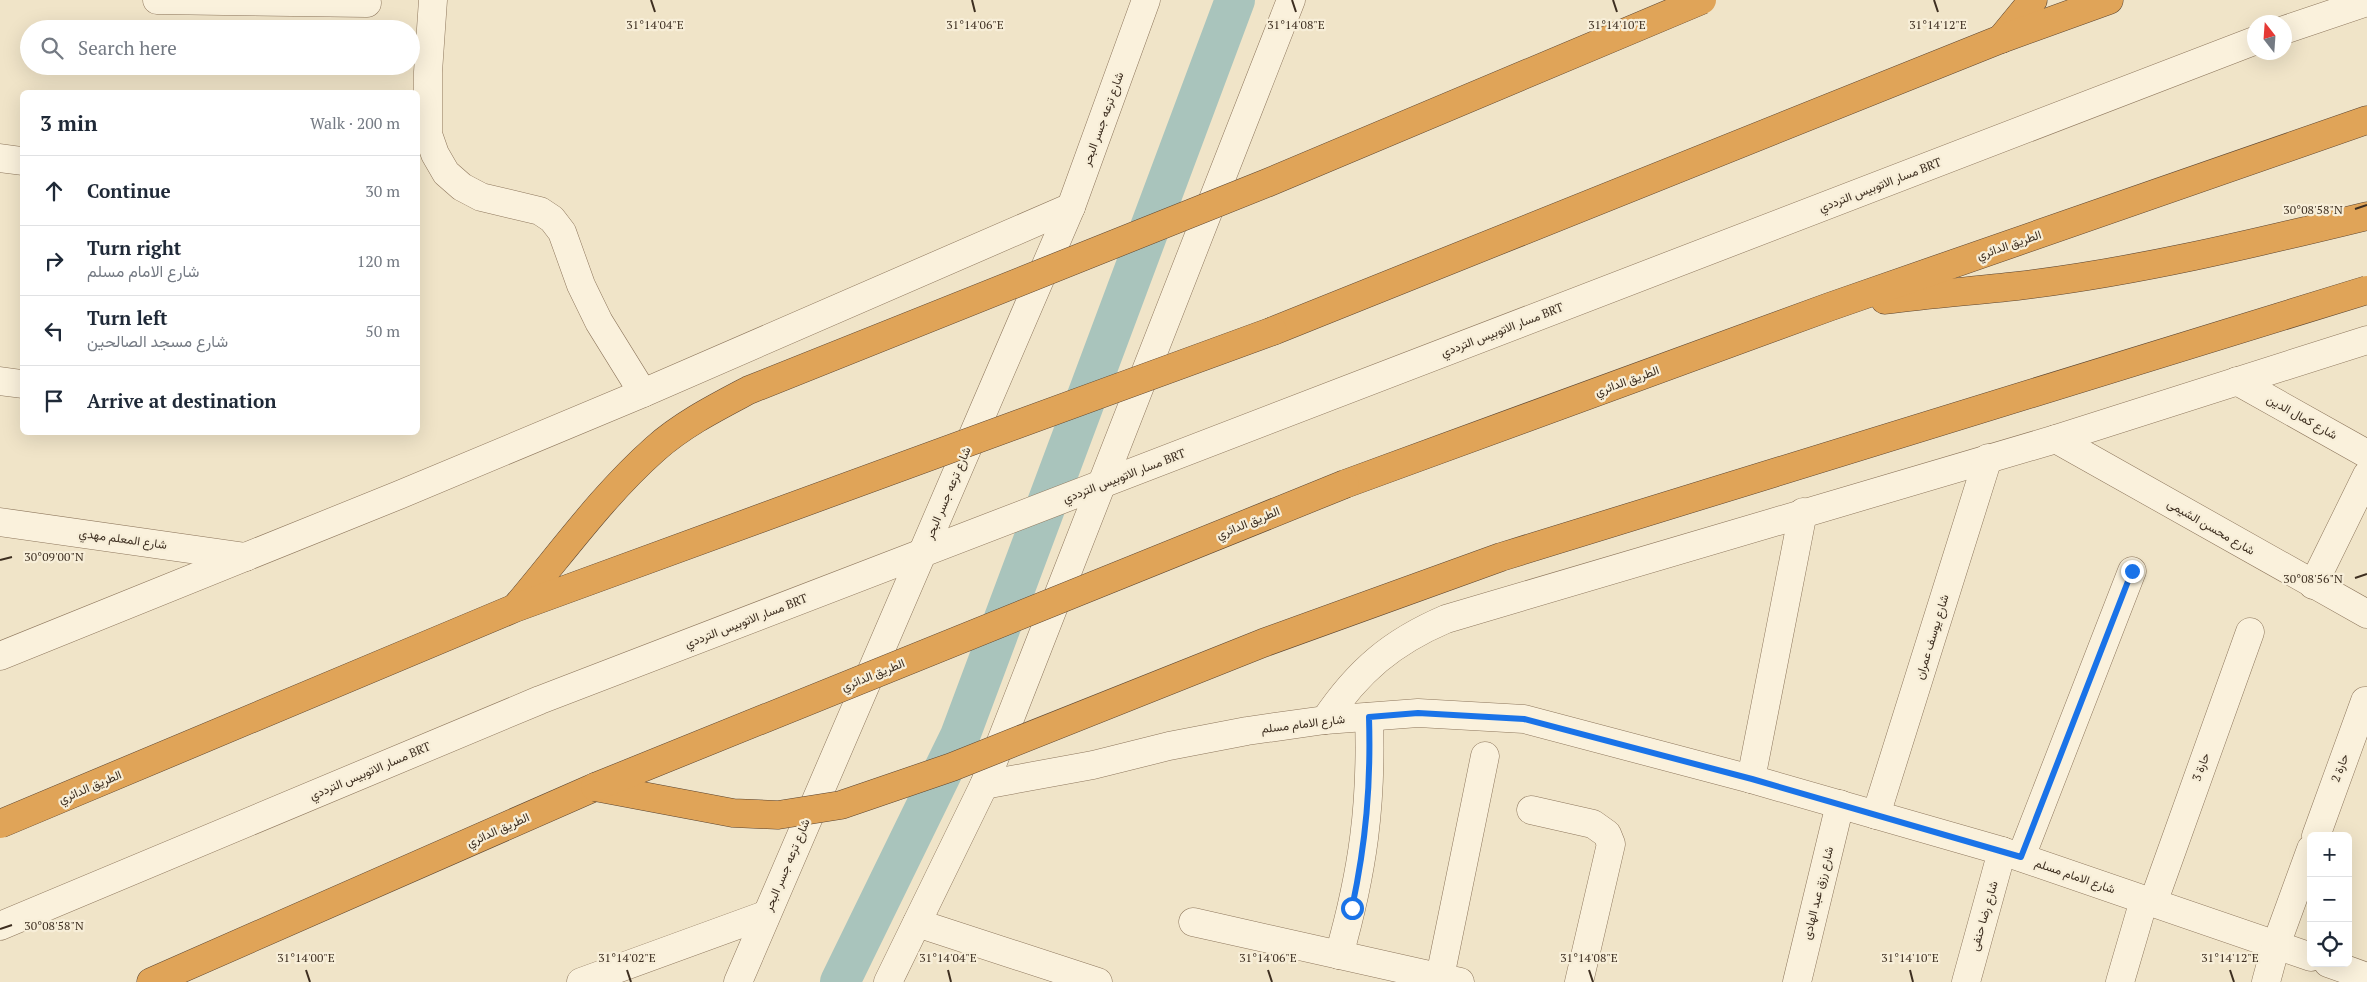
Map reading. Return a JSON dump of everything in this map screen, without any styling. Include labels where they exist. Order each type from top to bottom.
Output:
[{"type":"highway","points":[[515,608],[619,484],[656,448],[697,418],[749,390],[1267,183],[1702,0]]},
{"type":"highway","points":[[2001,39],[2033,0]]},
{"type":"highway","name":"الطريق الدائري","points":[[0,824],[515,608],[1273,331],[2001,39],[2109,0]]},
{"type":"highway","name":"الطريق الدائري","points":[[151,982],[595,787],[1345,484],[1829,307],[2367,120]]},
{"type":"highway","points":[[1829,307],[1938,293],[2018,286],[2134,268],[2234,248],[2367,216]]},
{"type":"highway","points":[[595,787],[733,813],[778,815],[841,804],[952,767],[1263,643],[1501,558],[2367,290]]},
{"type":"street","points":[[157,0],[367,3]]},
{"type":"street","points":[[434,0],[428,62],[428,134],[435,154],[446,173],[462,187],[481,197],[540,211],[552,219],[562,232],[582,285],[599,322],[643,393]]},
{"type":"street","name":"شارع ترعه جسر البحر","points":[[738,982],[765,915],[1071,207],[1146,0]]},
{"type":"street","points":[[888,982],[984,785],[1291,0]]},
{"type":"street","points":[[2292,27],[2367,2]]},
{"type":"street","name":"مسار الاتوبيس الترددي BRT","points":[[0,926],[540,700],[2247,44]]},
{"type":"street","points":[[0,158],[20,161]]},
{"type":"street","points":[[0,656],[247,557],[643,393],[1071,207]]},
{"type":"street","points":[[1325,720],[1356,678],[1397,644],[1421,630],[1446,619],[1803,512],[2056,439],[2367,340]]},
{"type":"street","points":[[0,381],[20,384]]},
{"type":"street","name":"شارع كمال الدين","points":[[2237,381],[2367,454]]},
{"type":"street","name":"شارع محسن الشيمى","points":[[2056,439],[2313,586],[2367,614]]},
{"type":"street","name":"شارع يوسف عمران","points":[[1876,815],[1988,458]]},
{"type":"street","points":[[2313,586],[2367,475]]},
{"type":"street","points":[[1752,779],[1803,512]]},
{"type":"street","name":"شارع المعلم مهدي","points":[[0,522],[247,557]]},
{"type":"street","name":"شارع رضا حنفى","points":[[1966,982],[2012,854],[2132,571]]},
{"type":"street","name":"حارة 3","points":[[2120,982],[2148,901],[2250,632]]},
{"type":"street","name":"حارة 2","points":[[2317,832],[2365,701]]},
{"type":"street","name":"شارع الامام مسلم","points":[[984,785],[1093,765],[1169,746],[1247,731],[1325,720],[1418,713],[1524,719],[1752,779],[2012,854],[2307,956]]},
{"type":"street","points":[[1339,955],[1360,870],[1368,813],[1371,765],[1369,717]]},
{"type":"street","points":[[1193,922],[1450,980],[1485,756]]},
{"type":"street","name":"شارع رزق عبد الهادى","points":[[1797,982],[1840,804]]},
{"type":"street","points":[[1531,810],[1593,824],[1607,834],[1611,844],[1579,982]]},
{"type":"street","points":[[2266,982],[2276,945],[2307,860]]},
{"type":"street","points":[[581,982],[765,915]]},
{"type":"street","points":[[917,923],[1098,982]]},
{"type":"street","points":[[2339,967],[2367,977]]},
{"type":"waterway","points":[[840,982],[960,736],[1235,0]]},
{"type":"route","points":[[1352,908],[1362,861],[1368,813],[1371,765],[1369,717],[1418,713],[1524,719],[1752,779],[2021,857],[2132,571]]}]
